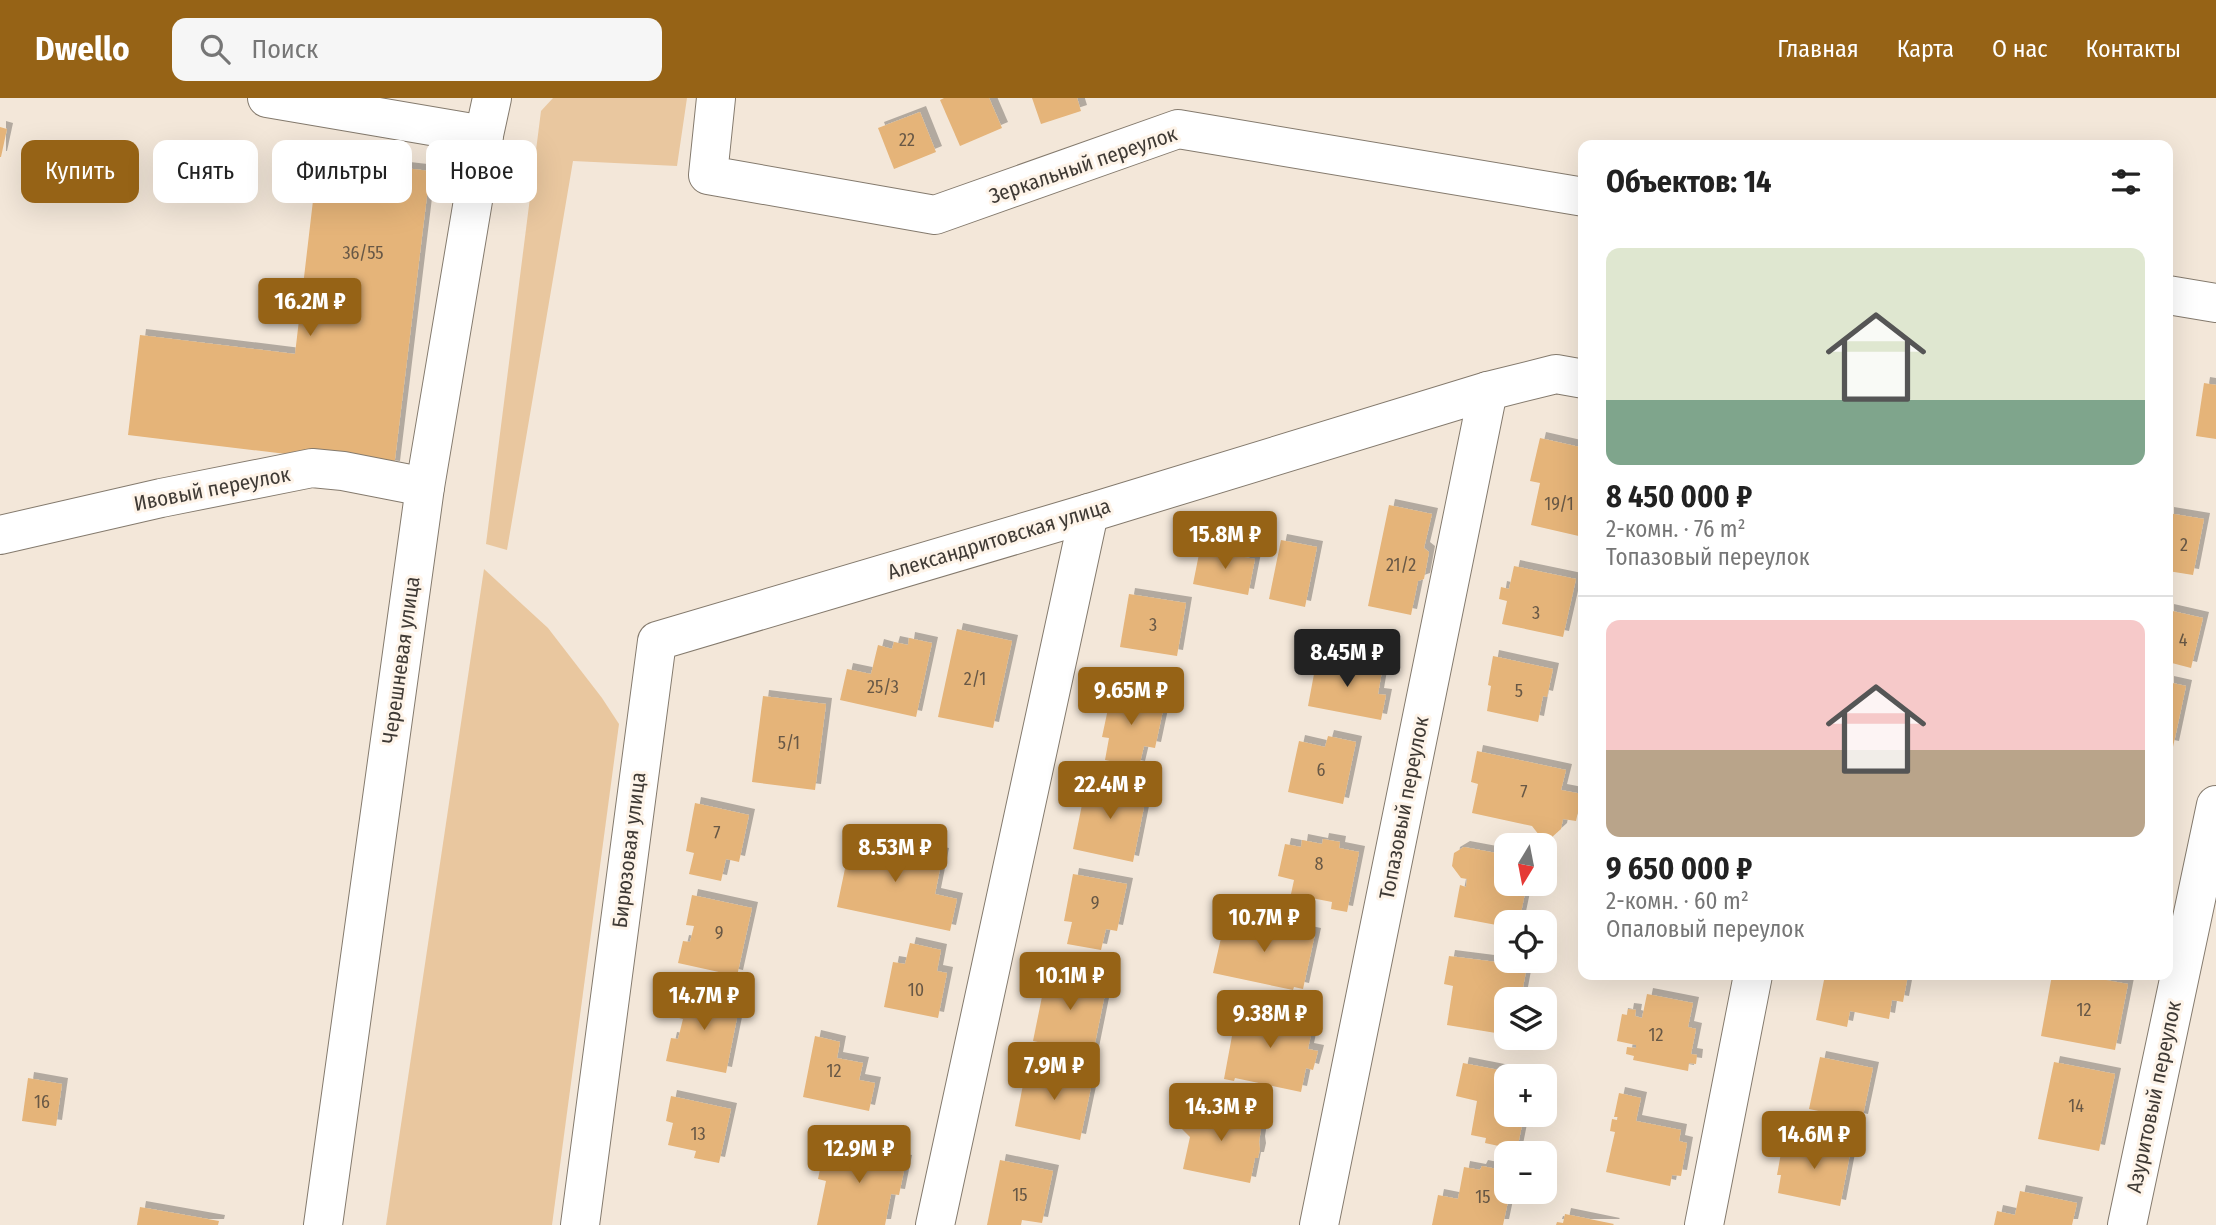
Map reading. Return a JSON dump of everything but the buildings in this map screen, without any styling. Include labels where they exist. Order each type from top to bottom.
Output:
[{"type":"street","points":[[267,98],[484,135]]},
{"type":"street","name":"Черешневая улица","points":[[323,1225],[425,487],[492,98]]},
{"type":"street","name":"Зеркальный переулок","points":[[716,98],[708,175],[935,215],[1178,129],[1578,196]]},
{"type":"street","points":[[2173,296],[2216,303]]},
{"type":"street","name":"Александритовская улица","points":[[657,641],[1488,391],[1556,374],[1578,378]]},
{"type":"street","name":"Топазовый переулок","points":[[1319,1225],[1488,391]]},
{"type":"street","name":"Ивовый переулок","points":[[0,534],[312,468],[343,471],[425,487]]},
{"type":"street","points":[[936,1225],[1089,513]]},
{"type":"street","name":"Бирюзовая улица","points":[[580,1225],[657,641]]},
{"type":"street","name":"Азуритовый переулок","points":[[2127,1225],[2216,804]]},
{"type":"street","points":[[1704,1225],[1753,980]]},
{"type":"shaded area","points":[[553,98],[687,98],[677,166],[573,161],[507,550],[486,544],[529,203],[537,203],[537,142],[541,111]]},
{"type":"shaded area","points":[[484,569],[548,628],[619,724],[552,1225],[386,1225]]}]
